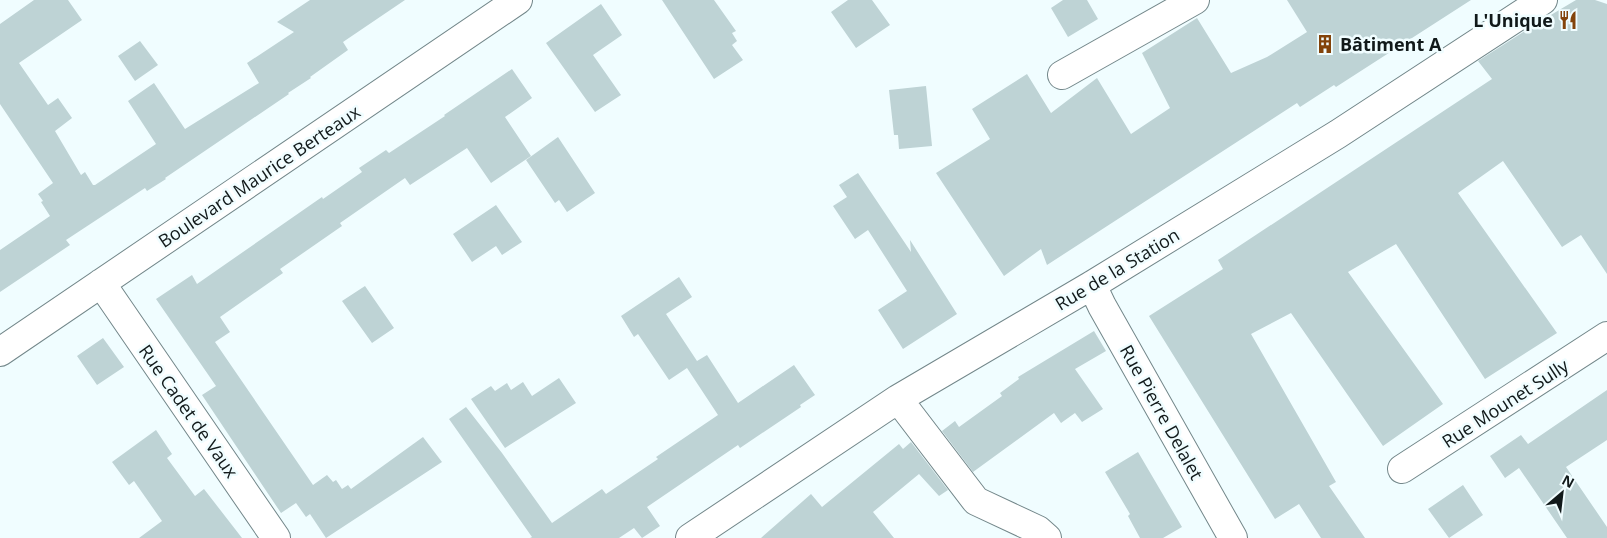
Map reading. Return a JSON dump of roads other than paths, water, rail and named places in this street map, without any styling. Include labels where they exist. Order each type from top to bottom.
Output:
[{"type":"street","name":"Boulevard Maurice Berteaux","points":[[0,352],[518,0]]},
{"type":"street","points":[[1062,75],[1195,0]]},
{"type":"street","name":"Rue de la Station","points":[[690,538],[898,399],[1092,285],[1338,134],[1515,8],[1543,0]]},
{"type":"street","name":"Rue Cadet de Vaux","points":[[100,283],[276,538]]},
{"type":"street","name":"Rue Pierre Delalet","points":[[1092,285],[1233,538]]},
{"type":"street","name":"Rue Mounet Sully","points":[[1402,469],[1607,336]]},
{"type":"street","points":[[898,399],[976,501],[1038,530],[1047,538]]},
{"type":"place","name":"L'Unique","points":[[1568,20]]},
{"type":"place","name":"Bâtiment A","points":[[1325,44]]}]
